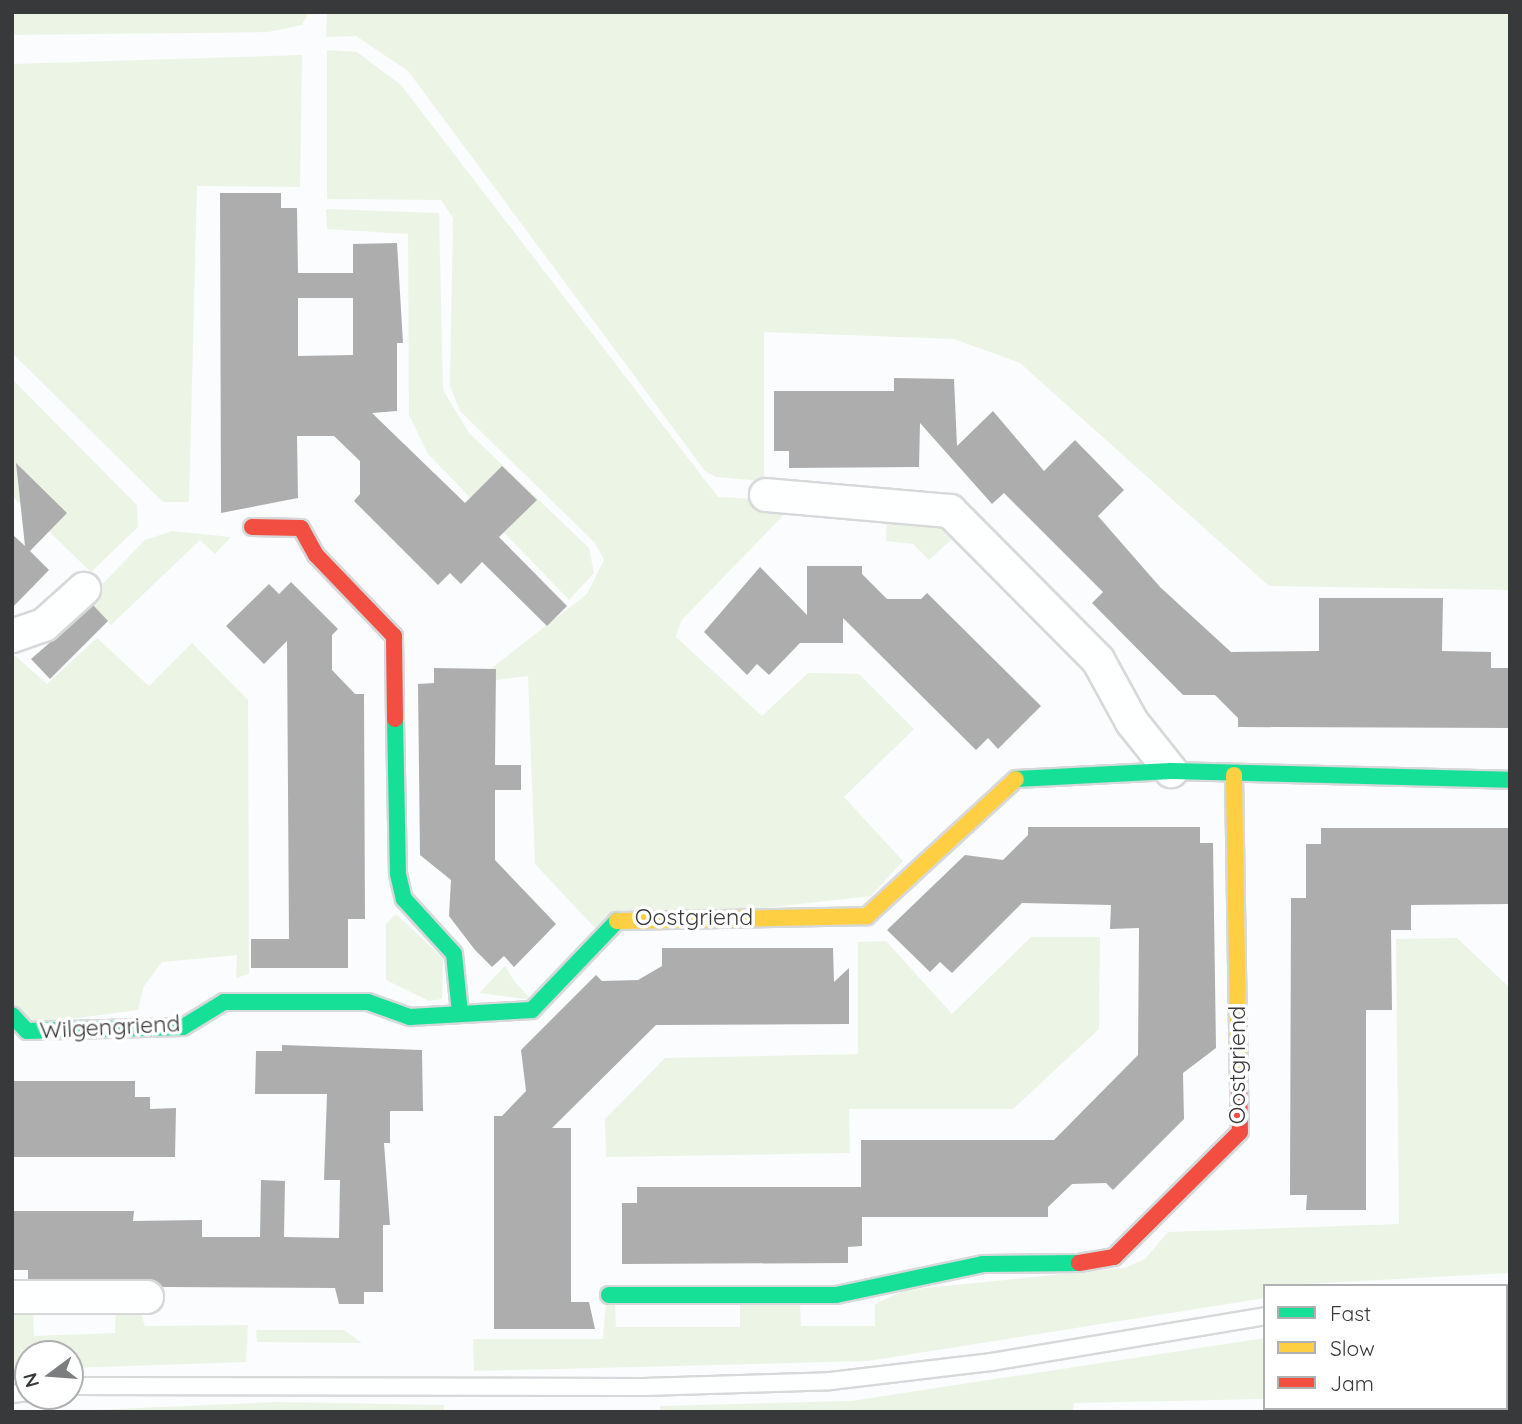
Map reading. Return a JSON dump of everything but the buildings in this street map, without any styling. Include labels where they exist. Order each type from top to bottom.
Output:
[{"type":"street","points":[[766,495],[950,511],[1098,660],[1132,722],[1171,771]]},
{"type":"street","points":[[252,527],[301,527],[316,555],[394,635],[398,874],[404,899],[454,954],[460,1013]]},
{"type":"street","points":[[12,636],[44,625],[84,589]]},
{"type":"street","name":"Oostgriend","points":[[460,1013],[532,1010],[621,917],[867,916],[1014,779],[1171,771],[1234,775],[1510,780]]},
{"type":"street","name":"Oostgriend","points":[[609,1295],[836,1295],[983,1264],[1076,1264],[1114,1256],[1240,1132],[1234,775]]},
{"type":"street","name":"Wilgengriend","points":[[12,1015],[27,1031],[183,1027],[224,1002],[368,1002],[410,1017],[460,1013]]},
{"type":"street","points":[[12,1297],[147,1297]]},
{"type":"lane","points":[[84,1387],[644,1387],[830,1381],[991,1362],[1263,1316]]},
{"type":"green space","points":[[12,12],[309,12],[302,25],[268,32],[12,35]]},
{"type":"green space","points":[[327,12],[1510,12],[1510,590],[1269,586],[1020,363],[954,339],[764,332],[764,481],[716,477],[705,471],[408,71],[356,36],[326,37]]},
{"type":"green space","points":[[327,50],[357,52],[401,85],[718,497],[797,501],[681,621],[676,637],[762,716],[808,673],[859,674],[914,729],[844,797],[903,861],[871,896],[594,927],[535,864],[528,676],[488,681],[484,674],[587,594],[604,560],[595,543],[460,411],[450,386],[453,218],[441,200],[327,199]]},
{"type":"green space","points":[[302,55],[300,187],[197,186],[189,502],[163,502],[12,353],[12,64]]},
{"type":"green space","points":[[326,209],[439,213],[443,390],[469,433],[589,548],[594,573],[569,600],[428,454],[409,415],[408,234],[327,229]]},
{"type":"green space","points":[[12,379],[137,505],[138,527],[91,572],[12,496]]},
{"type":"green space","points":[[887,512],[932,517],[953,538],[929,560],[913,544],[886,541]]},
{"type":"green space","points":[[172,531],[231,537],[215,554],[200,540],[111,625],[87,600],[145,540]]},
{"type":"green space","points":[[97,638],[149,686],[192,643],[248,700],[249,974],[236,978],[237,955],[162,962],[144,986],[138,1010],[32,1024],[12,1002],[12,653],[47,684]]},
{"type":"green space","points":[[396,914],[443,958],[442,999],[429,1001],[386,980],[386,924]]},
{"type":"green space","points":[[1031,937],[1100,937],[1099,1029],[1013,1109],[849,1109],[850,1153],[606,1157],[605,1119],[665,1058],[858,1054],[858,942],[886,941],[952,1014]]},
{"type":"green space","points":[[1457,938],[1510,988],[1510,1273],[1263,1284],[1263,1298],[868,1361],[474,1371],[473,1339],[603,1339],[606,1303],[615,1303],[616,1327],[740,1327],[740,1303],[800,1304],[801,1326],[875,1326],[875,1304],[905,1290],[1124,1268],[1145,1259],[1168,1232],[1399,1224],[1396,939]]},
{"type":"green space","points":[[505,966],[515,982],[532,1000],[479,993]]},
{"type":"green space","points":[[138,1305],[145,1326],[248,1325],[246,1362],[84,1368],[84,1340],[14,1340],[12,1376],[12,1307],[33,1306],[34,1336],[115,1333],[116,1306]]},
{"type":"green space","points":[[256,1330],[344,1330],[362,1343],[257,1342]]},
{"type":"green space","points":[[1263,1338],[1263,1399],[1074,1403],[1073,1412],[660,1412],[660,1406],[851,1401]]},
{"type":"green space","points":[[277,1402],[444,1405],[444,1412],[43,1412]]},
{"type":"traffic: fast","points":[[395,719],[398,874],[404,899],[454,954],[460,1013]]},
{"type":"traffic: fast","points":[[1016,779],[1171,771],[1510,780]]},
{"type":"traffic: fast","points":[[12,1015],[27,1031],[183,1027],[224,1002],[368,1002],[410,1017],[532,1010],[617,921]]},
{"type":"traffic: fast","points":[[609,1295],[836,1295],[983,1264],[1079,1263]]},
{"type":"traffic: slow","points":[[1234,775],[1239,1084]]},
{"type":"traffic: slow","points":[[617,921],[867,916],[1016,779]]},
{"type":"traffic: jam","points":[[252,527],[301,528],[316,555],[394,636],[395,719]]},
{"type":"traffic: jam","points":[[1079,1263],[1114,1257],[1240,1132],[1239,1084]]}]
